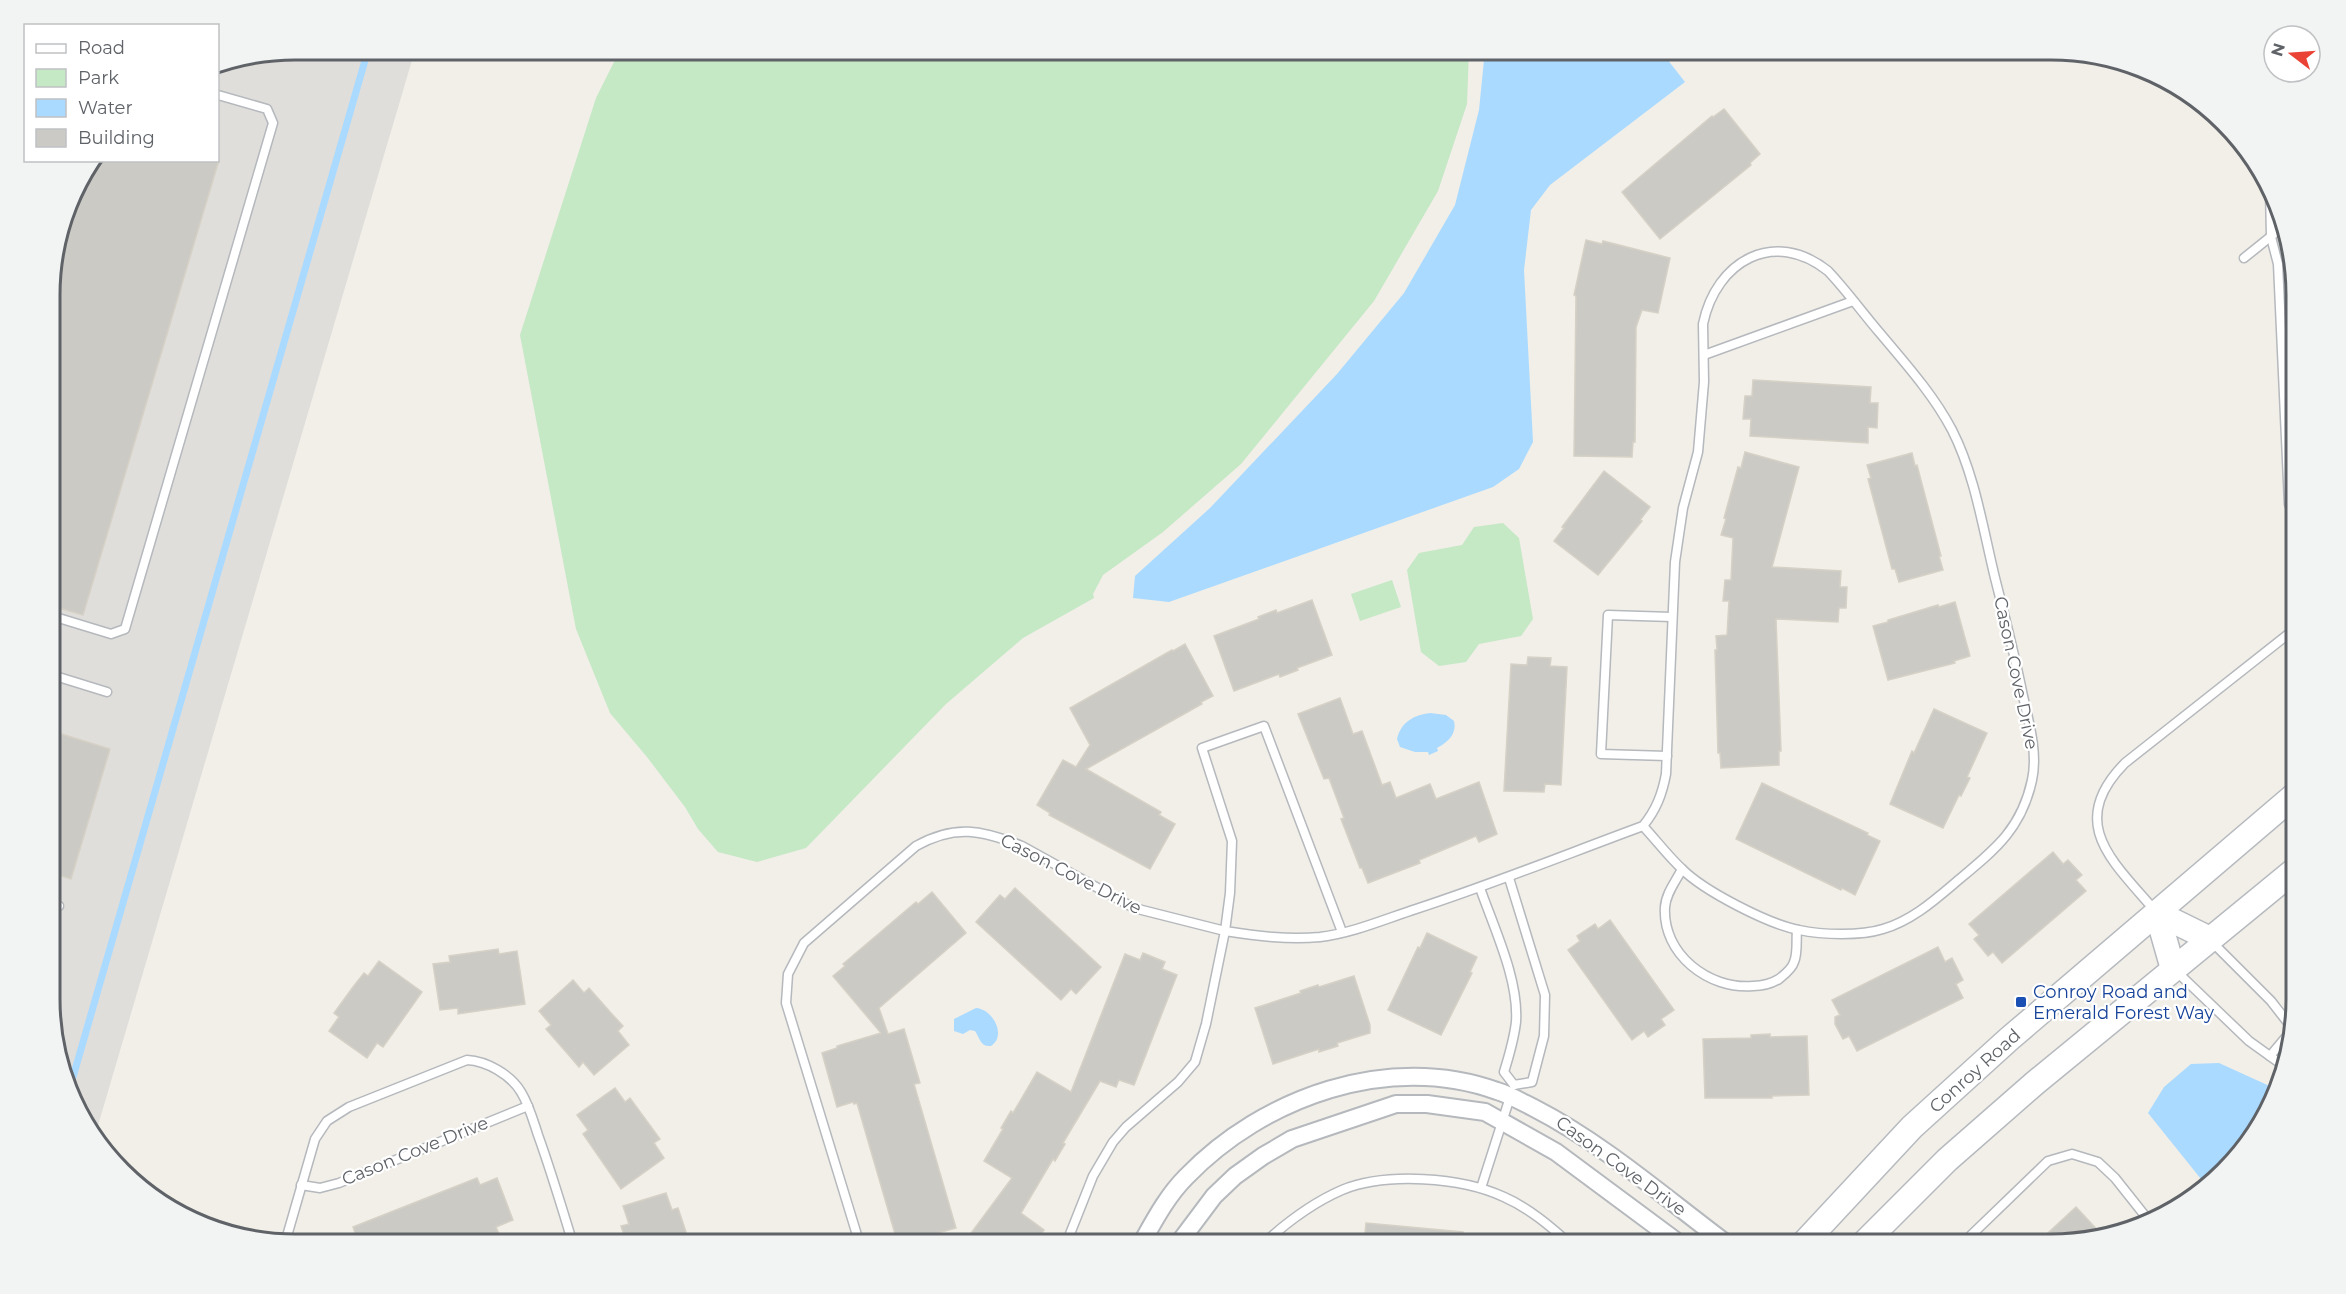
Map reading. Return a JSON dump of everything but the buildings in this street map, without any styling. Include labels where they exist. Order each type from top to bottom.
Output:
[{"type":"main road","name":"Conroy Road","points":[[1812,1234],[1912,1127],[2009,1039],[2286,803]]},
{"type":"main road","points":[[1873,1234],[1954,1154],[2035,1083],[2286,877]]},
{"type":"main road","points":[[2157,913],[2210,939]]},
{"type":"main road","points":[[2157,913],[2173,969]]},
{"type":"street","name":"Cason Cove Drive","points":[[1146,1234],[1157,1214],[1184,1179],[1234,1134],[1262,1116],[1329,1089],[1369,1080],[1428,1078],[1512,1091],[1587,1138],[1714,1234]]},
{"type":"street","name":"Cason Cove Drive","points":[[1186,1234],[1214,1196],[1235,1176],[1292,1139],[1396,1104],[1458,1107],[1485,1112],[1556,1152],[1667,1234]]},
{"type":"lane","points":[[60,618],[111,634],[125,629],[273,123],[267,109],[219,95]]},
{"type":"lane","points":[[2270,211],[2271,237],[2278,264],[2286,431]]},
{"type":"lane","points":[[2244,258],[2277,232]]},
{"type":"lane","name":"Cason Cove Drive","points":[[857,1234],[786,1003],[789,974],[804,943],[916,846],[931,838],[949,831],[989,834],[1022,846],[1134,908],[1225,931],[1294,939],[1342,932],[1480,888],[1642,826],[1653,813],[1661,798],[1666,774],[1675,562],[1683,508],[1698,452],[1702,419],[1703,324],[1706,311],[1716,288],[1732,268],[1751,257],[1783,252],[1812,259],[1828,271],[1923,385],[1957,442],[1970,475],[2029,721],[2034,764],[2028,795],[2011,831],[1997,848],[1925,907],[1893,926],[1872,932],[1821,933],[1797,930],[1718,895],[1682,870],[1642,826]]},
{"type":"lane","points":[[1704,355],[1853,301]]},
{"type":"lane","points":[[1667,756],[1601,754],[1608,615],[1672,617]]},
{"type":"lane","points":[[2157,913],[2107,854],[2098,837],[2098,808],[2101,794],[2111,777],[2125,763],[2286,635]]},
{"type":"lane","points":[[60,677],[107,692]]},
{"type":"lane","points":[[1070,1234],[1094,1176],[1113,1142],[1179,1082],[1195,1062],[1206,1024],[1225,931],[1230,893],[1232,841],[1202,748],[1264,726],[1342,932]]},
{"type":"lane","points":[[1682,870],[1668,893],[1665,906],[1670,939],[1679,953],[1708,978],[1729,986],[1746,987],[1774,982],[1786,974],[1794,962],[1797,930]]},
{"type":"lane","points":[[1509,878],[1542,980],[1546,1011],[1544,1036],[1532,1082],[1512,1091]]},
{"type":"lane","points":[[1480,888],[1510,976],[1515,998],[1516,1024],[1504,1072],[1512,1091],[1481,1188]]},
{"type":"lane","points":[[2210,939],[2271,1001],[2285,1021]]},
{"type":"lane","points":[[2173,969],[2249,1041],[2278,1062]]},
{"type":"lane","points":[[2270,1056],[2282,1042]]},
{"type":"lane","points":[[288,1234],[315,1139],[327,1120],[348,1107],[460,1061],[475,1061],[512,1079],[521,1091],[570,1234]]},
{"type":"lane","name":"Cason Cove Drive","points":[[301,1185],[320,1188],[339,1183],[528,1106]]},
{"type":"lane","points":[[1972,1234],[2048,1161],[2072,1154],[2098,1162],[2115,1178],[2144,1215]]},
{"type":"lane","points":[[1274,1234],[1317,1203],[1354,1187],[1375,1182],[1428,1180],[1481,1188],[1515,1203],[1544,1221],[1559,1234]]},
{"type":"shaded area","points":[[295,60],[412,60],[98,1127],[72,1075],[62,1030],[60,999],[60,295],[62,264],[72,219],[91,177],[102,162],[219,162],[219,72],[264,62]]},
{"type":"green space","points":[[615,60],[1469,60],[1467,104],[1438,191],[1374,301],[1241,464],[1163,532],[1103,575],[1093,594],[1094,598],[1023,638],[946,704],[806,848],[757,862],[718,852],[698,829],[685,807],[610,713],[576,629],[520,335],[596,98]]},
{"type":"green space","points":[[1503,523],[1519,538],[1533,619],[1521,636],[1479,644],[1466,662],[1439,666],[1421,652],[1407,570],[1419,553],[1462,545],[1474,527]]},
{"type":"green space","points":[[1392,580],[1401,607],[1360,621],[1351,594]]},
{"type":"water","points":[[1484,60],[1668,60],[1685,82],[1550,185],[1531,210],[1524,270],[1533,442],[1519,469],[1493,487],[1169,602],[1133,598],[1135,576],[1210,508],[1337,374],[1404,293],[1455,205],[1479,110]]},
{"type":"water","points":[[1430,713],[1446,715],[1454,721],[1453,734],[1448,740],[1437,748],[1438,751],[1429,755],[1428,752],[1415,752],[1400,747],[1397,739],[1405,724],[1414,718]]},
{"type":"water","points":[[976,1008],[988,1013],[996,1024],[998,1036],[996,1042],[991,1046],[982,1044],[975,1031],[970,1030],[963,1034],[954,1031],[954,1019]]},
{"type":"water","points":[[2219,1063],[2269,1086],[2255,1117],[2246,1130],[2228,1154],[2201,1179],[2148,1113],[2164,1087],[2191,1064]]},
{"type":"waterway","points":[[73,1077],[365,60]]},
{"type":"place","name":"Conroy Road and Emerald Forest Way","points":[[2021,1002]]}]
